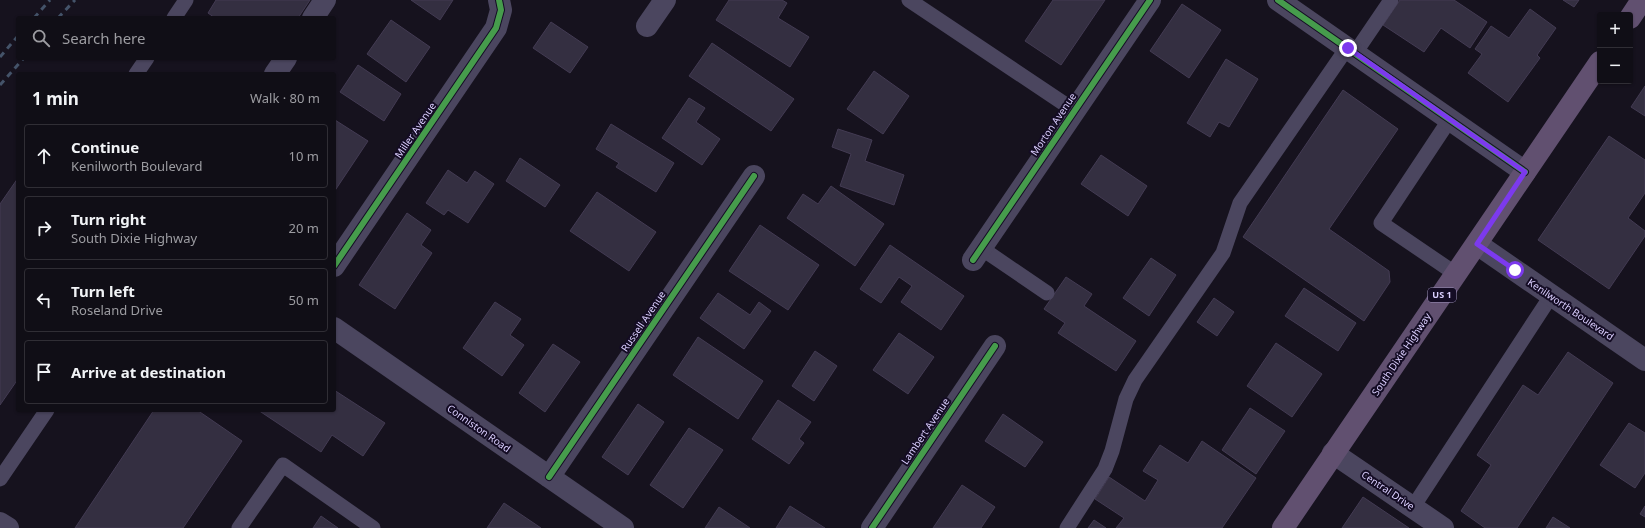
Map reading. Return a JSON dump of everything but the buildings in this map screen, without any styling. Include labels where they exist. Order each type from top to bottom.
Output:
[{"type":"main road","points":[[1633,14],[1642,0]]},
{"type":"main road","name":"South Dixie Highway","points":[[1283,528],[1597,66]]},
{"type":"street","points":[[314,16],[325,0]]},
{"type":"street","name":"Miller Avenue","points":[[336,263],[496,28],[501,10],[499,0]]},
{"type":"street","points":[[647,26],[665,0]]},
{"type":"street","name":"Morton Avenue","points":[[977,254],[1150,0]]},
{"type":"street","points":[[1278,0],[1525,172]]},
{"type":"street","points":[[276,72],[285,60]]},
{"type":"street","name":"Russell Avenue","points":[[549,477],[754,176]]},
{"type":"street","name":"Kenilworth Boulevard","points":[[1477,244],[1645,360]]},
{"type":"street","name":"Conniston Road","points":[[336,329],[623,528]]},
{"type":"street","name":"Lambert Avenue","points":[[872,528],[995,346]]},
{"type":"street","name":"Central Drive","points":[[1333,453],[1443,528]]},
{"type":"street","points":[[0,523],[8,528]]},
{"type":"lane","points":[[175,16],[186,0]]},
{"type":"lane","points":[[909,0],[1075,111]]},
{"type":"lane","points":[[1067,528],[1105,469],[1112,451],[1126,399],[1135,380],[1223,253],[1240,203],[1351,51],[1391,0]]},
{"type":"lane","points":[[137,72],[146,60]]},
{"type":"lane","points":[[1450,119],[1381,223],[1456,274]]},
{"type":"lane","points":[[977,254],[1047,293]]},
{"type":"lane","points":[[1413,507],[1551,296]]},
{"type":"lane","points":[[0,478],[46,412]]},
{"type":"lane","points":[[239,528],[283,465],[372,528]]},
{"type":"railway","points":[[36,16],[50,0]]},
{"type":"railway","points":[[60,16],[75,0]]},
{"type":"railway","points":[[0,57],[16,38]]},
{"type":"railway","points":[[0,85],[22,60]]},
{"type":"cycle path","points":[[336,263],[496,28],[501,10],[499,0]]},
{"type":"cycle path","points":[[973,260],[1150,0]]},
{"type":"cycle path","points":[[1278,0],[1525,172]]},
{"type":"cycle path","points":[[549,477],[754,176]]},
{"type":"cycle path","points":[[872,528],[995,346]]},
{"type":"route","points":[[1348,48],[1525,172],[1477,244],[1515,270]]}]
